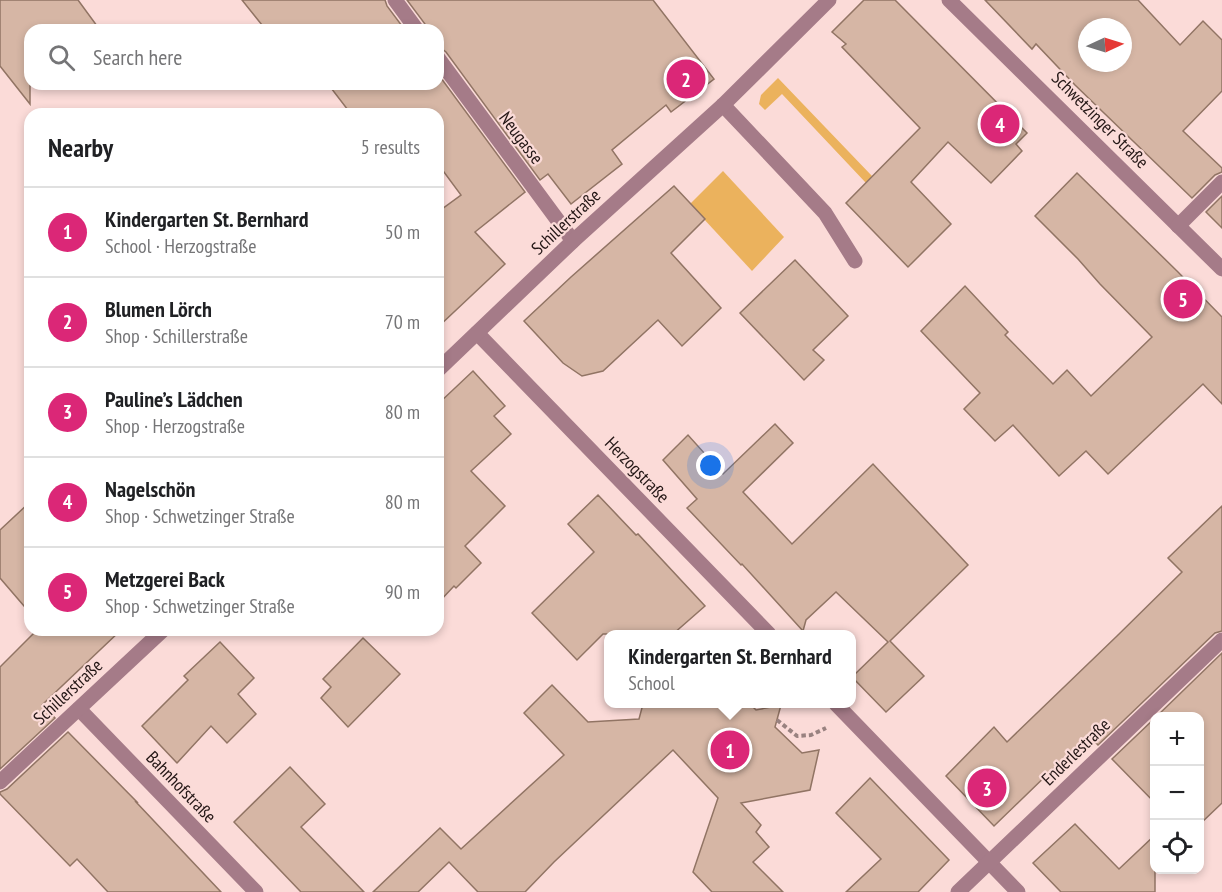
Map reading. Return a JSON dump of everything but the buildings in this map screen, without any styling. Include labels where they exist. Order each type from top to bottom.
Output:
[{"type":"street","points":[[395,0],[413,24]]},
{"type":"street","name":"Schillerstraße","points":[[444,364],[573,241],[723,105],[829,0]]},
{"type":"street","name":"Schwetzinger Straße","points":[[949,0],[1222,269]]},
{"type":"street","name":"Neugasse","points":[[444,66],[573,241]]},
{"type":"street","points":[[723,105],[825,213],[855,261]]},
{"type":"street","points":[[1178,226],[1222,182]]},
{"type":"street","name":"Herzogstraße","points":[[477,333],[765,630]]},
{"type":"street","name":"Schillerstraße","points":[[0,782],[157,636]]},
{"type":"street","name":"Enderlestraße","points":[[957,892],[1222,640]]},
{"type":"street","points":[[840,708],[1018,892]]},
{"type":"street","name":"Bahnhofstraße","points":[[79,709],[256,892]]},
{"type":"path","points":[[777,720],[797,736],[811,735],[824,730],[840,708]]},
{"type":"shaded area","points":[[778,78],[872,176],[866,183],[782,94],[765,110],[759,104],[761,95]]},
{"type":"shaded area","points":[[723,171],[784,237],[752,271],[690,204]]},
{"type":"place","name":"Blumen Lörch","points":[[686,79]]},
{"type":"place","name":"Nagelschön","points":[[1000,124]]},
{"type":"place","name":"Metzgerei Back","points":[[1183,299]]},
{"type":"place","name":"Kindergarten St. Bernhard","points":[[730,750]]},
{"type":"place","name":"Pauline’s Lädchen","points":[[987,788]]}]
